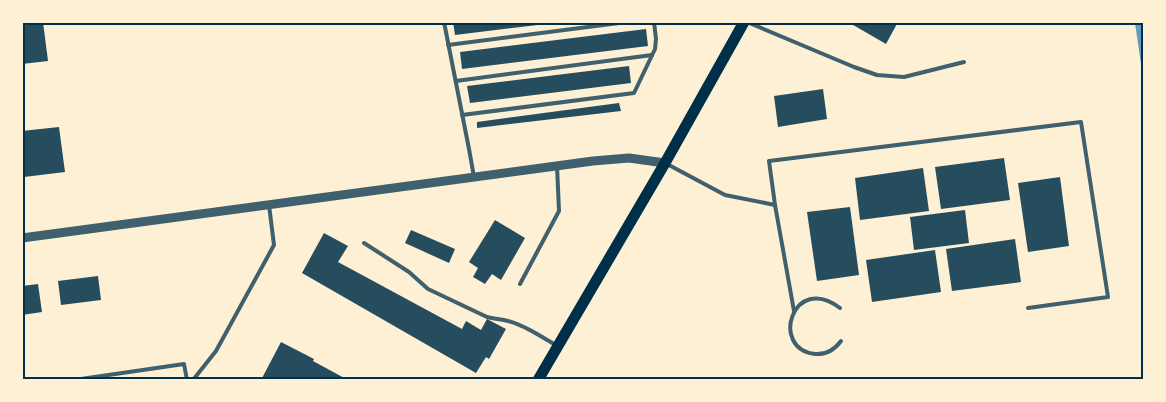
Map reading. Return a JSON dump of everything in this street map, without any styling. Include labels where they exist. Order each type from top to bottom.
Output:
[{"type":"main road","points":[[538,380],[746,22]]},
{"type":"street","points":[[22,238],[622,158],[665,163]]},
{"type":"lane","points":[[444,22],[474,178]]},
{"type":"lane","points":[[448,45],[627,22]]},
{"type":"lane","points":[[462,115],[634,93],[656,49],[654,22]]},
{"type":"lane","points":[[746,22],[844,64],[877,75],[904,77],[964,62]]},
{"type":"lane","points":[[456,81],[652,55]]},
{"type":"lane","points":[[794,311],[769,161],[1081,122],[1108,297],[1028,308]]},
{"type":"lane","points":[[665,163],[725,195],[775,205]]},
{"type":"lane","points":[[520,284],[559,211],[557,166]]},
{"type":"lane","points":[[193,380],[216,351],[274,244],[270,205]]},
{"type":"lane","points":[[364,243],[409,272],[428,289],[488,317],[516,323],[558,346]]},
{"type":"lane","points":[[840,308],[828,300],[819,298],[809,300],[800,304],[794,311],[790,327],[794,342],[801,349],[810,353],[828,352],[842,341]]},
{"type":"lane","points":[[74,380],[184,364],[187,380]]},
{"type":"water","points":[[1135,23],[1143,23],[1143,64],[1141,64]]},
{"type":"building","points":[[22,22],[43,22],[48,61],[22,64]]},
{"type":"building","points":[[453,22],[546,22],[546,24],[455,35]]},
{"type":"building","points":[[848,22],[898,22],[886,44]]},
{"type":"building","points":[[646,29],[648,46],[462,69],[460,52]]},
{"type":"building","points":[[629,66],[631,83],[470,103],[467,86]]},
{"type":"building","points":[[823,89],[827,119],[778,127],[774,96]]},
{"type":"building","points":[[619,103],[621,111],[477,128],[477,122]]},
{"type":"building","points":[[59,127],[65,172],[24,177],[22,167],[22,131]]},
{"type":"building","points":[[1004,158],[1010,200],[941,209],[935,167]]},
{"type":"building","points":[[923,168],[929,211],[860,220],[855,178]]},
{"type":"building","points":[[1060,177],[1069,246],[1028,252],[1018,183]]},
{"type":"building","points":[[850,207],[859,275],[817,281],[807,212]]},
{"type":"building","points":[[965,210],[969,243],[914,250],[910,217]]},
{"type":"building","points":[[495,220],[525,238],[501,280],[492,274],[485,284],[473,277],[478,268],[469,262]]},
{"type":"building","points":[[411,230],[455,249],[449,263],[405,243]]},
{"type":"building","points":[[324,233],[348,246],[338,262],[462,329],[466,321],[481,330],[487,319],[506,329],[489,359],[486,357],[476,373],[302,273]]},
{"type":"building","points":[[1015,239],[1021,282],[952,291],[946,249]]},
{"type":"building","points":[[935,250],[941,292],[872,302],[866,260]]},
{"type":"building","points":[[98,276],[101,300],[61,305],[58,281]]},
{"type":"building","points":[[38,284],[42,312],[22,315],[22,286]]},
{"type":"building","points":[[281,342],[314,359],[313,361],[348,380],[261,380]]}]
